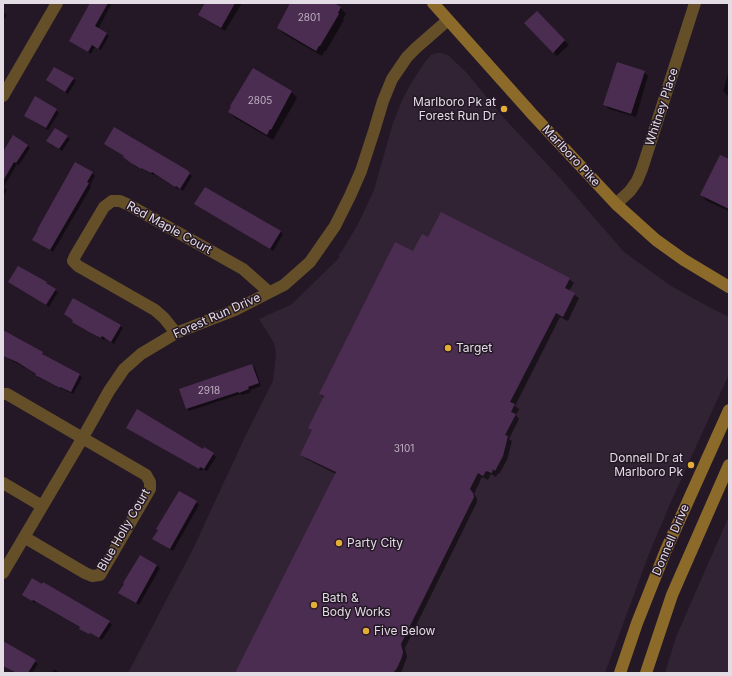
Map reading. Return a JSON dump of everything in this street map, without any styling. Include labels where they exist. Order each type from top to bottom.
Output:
[{"type":"street","points":[[3,96],[58,3]]},
{"type":"street","name":"Marlboro Pike","points":[[433,3],[538,121],[616,204],[656,240],[684,260],[729,287]]},
{"type":"street","name":"Whitney Place","points":[[616,204],[630,191],[637,181],[642,169],[695,3]]},
{"type":"street","name":"Forest Run Drive","points":[[3,573],[109,391],[124,369],[141,354],[176,333],[235,310],[284,285],[310,262],[335,226],[350,196],[361,171],[383,101],[392,79],[407,57],[448,20]]},
{"type":"street","name":"Red Maple Court","points":[[176,333],[164,318],[155,310],[78,266],[73,261],[104,207],[112,201],[120,201],[129,205],[243,269],[269,292]]},
{"type":"street","name":"Blue Holly Court","points":[[3,394],[8,394],[82,439],[146,475],[150,482],[150,489],[100,575],[92,576],[85,573],[24,537]]},
{"type":"street","name":"Donnell Drive","points":[[620,673],[637,623],[666,550],[729,410]]},
{"type":"street","name":"Donnell Drive","points":[[646,673],[672,594],[729,465]]},
{"type":"street","points":[[3,483],[42,506]]},
{"type":"shaded area","points":[[437,53],[448,55],[466,72],[502,116],[560,178],[624,252],[671,286],[729,317],[729,374],[649,554],[605,673],[128,673],[193,549],[243,441],[273,381],[276,354],[274,343],[259,319],[292,304],[340,257],[338,255],[358,224],[374,190],[393,123],[402,100],[425,62],[431,55]]},
{"type":"shaded area","points":[[729,516],[729,673],[665,673],[676,637]]},
{"type":"building","points":[[90,3],[108,3],[95,26],[107,33],[98,49],[92,45],[88,52],[69,41]]},
{"type":"building","points":[[205,3],[235,3],[221,28],[198,15]]},
{"type":"building","points":[[290,3],[334,3],[341,7],[338,13],[339,14],[316,51],[277,28]]},
{"type":"building","points":[[537,11],[565,40],[553,53],[524,23]]},
{"type":"building","points":[[617,62],[645,71],[631,114],[603,105]]},
{"type":"building","points":[[54,67],[74,78],[65,92],[46,80]]},
{"type":"building","points":[[253,68],[292,91],[267,135],[228,112],[231,107],[230,106]]},
{"type":"building","points":[[35,96],[57,109],[46,128],[24,116]]},
{"type":"building","points":[[114,127],[187,170],[190,173],[180,189],[152,172],[151,173],[141,169],[123,157],[124,156],[104,144]]},
{"type":"building","points":[[55,128],[68,136],[59,149],[46,141]]},
{"type":"building","points":[[13,135],[28,145],[16,163],[14,162],[3,181],[3,152]]},
{"type":"building","points":[[720,155],[729,159],[729,209],[700,195]]},
{"type":"building","points":[[75,162],[93,172],[87,182],[89,183],[50,250],[32,240]]},
{"type":"building","points":[[205,187],[281,231],[270,249],[194,204]]},
{"type":"building","points":[[441,212],[570,278],[565,288],[575,293],[563,317],[556,313],[510,402],[515,404],[511,412],[516,414],[505,435],[508,436],[503,456],[495,471],[493,469],[492,473],[486,471],[483,476],[478,473],[470,489],[474,497],[401,644],[403,652],[402,657],[393,673],[235,673],[336,472],[300,455],[312,430],[308,428],[324,396],[319,394],[395,242],[413,251],[422,234],[428,237]]},
{"type":"building","points":[[18,266],[47,282],[46,283],[56,289],[46,305],[8,282]]},
{"type":"building","points":[[73,298],[121,325],[111,342],[102,336],[101,338],[72,322],[73,320],[64,314]]},
{"type":"building","points":[[3,330],[43,352],[42,354],[80,374],[71,392],[35,375],[36,374],[17,362],[3,356]]},
{"type":"building","points":[[252,364],[259,383],[248,387],[249,389],[239,393],[238,392],[186,409],[179,389]]},
{"type":"building","points":[[137,409],[203,449],[204,447],[214,453],[204,469],[200,467],[199,469],[126,428]]},
{"type":"building","points":[[179,491],[197,501],[170,549],[152,539],[158,530],[156,529]]},
{"type":"building","points":[[140,555],[157,565],[136,603],[118,593]]},
{"type":"building","points":[[32,578],[42,584],[43,582],[110,621],[99,638],[79,629],[80,627],[22,595]]},
{"type":"building","points":[[3,641],[36,660],[28,673],[17,673],[3,666]]},
{"type":"place","name":"Marlboro Pk at Forest Run Dr","points":[[504,109]]},
{"type":"place","name":"Target","points":[[448,348]]},
{"type":"place","name":"Donnell Dr at Marlboro Pk","points":[[691,465]]},
{"type":"place","name":"Party City","points":[[339,543]]},
{"type":"place","name":"Bath & Body Works","points":[[314,605]]},
{"type":"place","name":"Five Below","points":[[366,631]]}]
